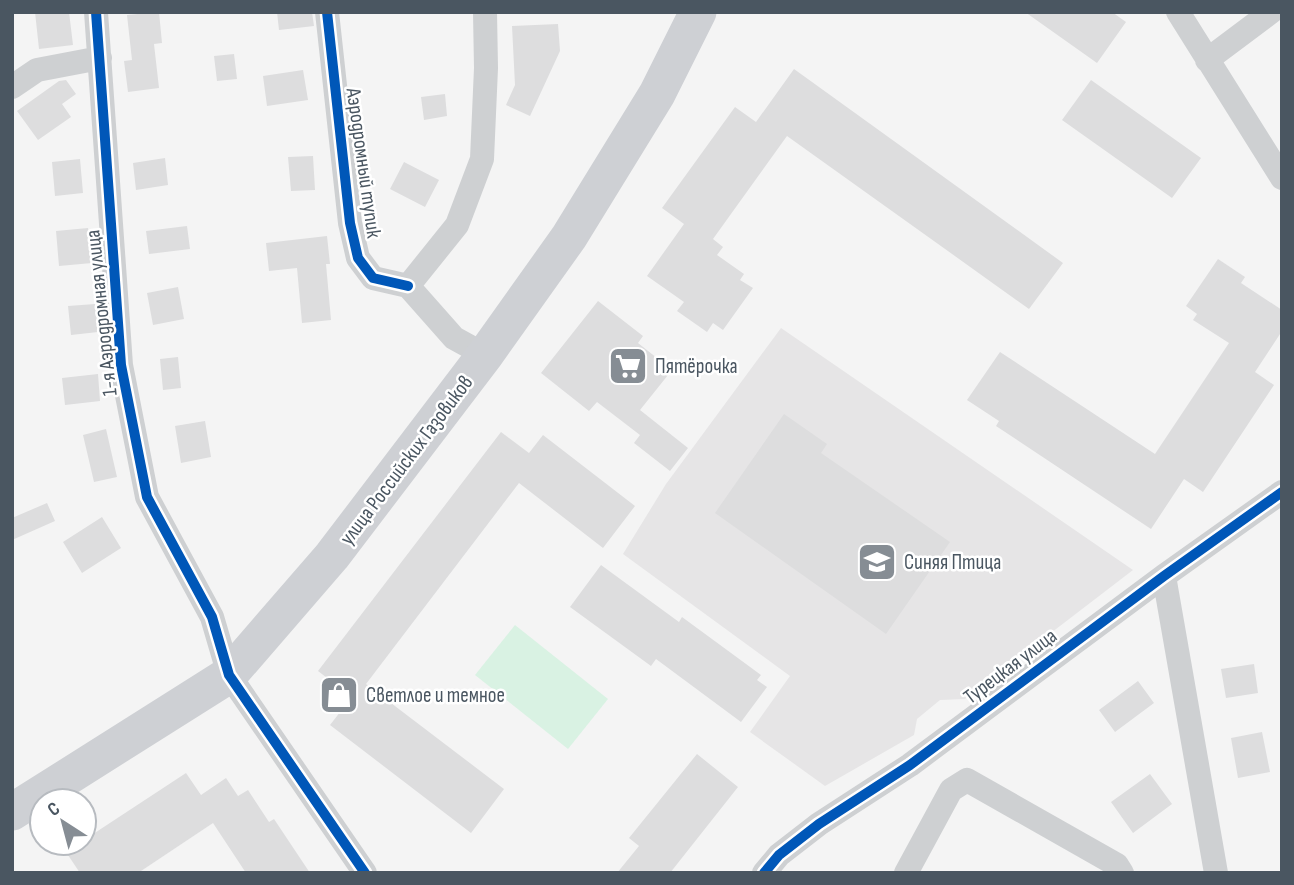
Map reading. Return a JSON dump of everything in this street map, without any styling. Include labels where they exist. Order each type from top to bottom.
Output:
[{"type":"main road","name":"улица Российских Газовиков","points":[[12,812],[229,675],[332,556],[485,355],[569,237],[657,94],[698,12]]},
{"type":"street","name":"1-я Аэродромная улица","points":[[96,12],[121,365],[147,497],[212,617],[229,675],[365,873]]},
{"type":"street","name":"Аэродромный тупик","points":[[327,12],[350,223],[358,258],[373,278],[408,286]]},
{"type":"street","points":[[485,12],[486,68],[482,159],[457,225],[408,286],[454,338],[485,355]]},
{"type":"street","points":[[1178,12],[1282,178]]},
{"type":"street","points":[[1207,60],[1271,12]]},
{"type":"street","points":[[12,87],[37,70],[100,58]]},
{"type":"street","name":"Турецкая улица","points":[[764,873],[779,855],[819,824],[910,765],[1282,492]]},
{"type":"street","points":[[1164,576],[1216,873]]},
{"type":"street","points":[[905,873],[951,790],[967,780],[1118,865],[1122,873]]},
{"type":"shaded area","name":"Синяя Птица","points":[[781,328],[1133,570],[965,699],[940,700],[917,719],[914,735],[825,786],[750,732],[790,676],[623,554],[666,484]]},
{"type":"green space","points":[[515,625],[608,699],[568,749],[475,675]]},
{"type":"building","points":[[35,12],[69,12],[73,45],[39,49]]},
{"type":"building","points":[[159,12],[162,43],[154,44],[159,88],[128,92],[124,61],[132,60],[127,15]]},
{"type":"building","points":[[277,12],[312,12],[314,26],[279,30]]},
{"type":"building","points":[[1025,12],[1112,12],[1126,22],[1097,63]]},
{"type":"building","points":[[558,24],[560,51],[530,116],[506,105],[515,85],[512,26]]},
{"type":"building","points":[[234,54],[237,79],[217,81],[214,56]]},
{"type":"building","points":[[794,69],[1063,263],[1029,309],[787,136],[713,239],[723,247],[717,255],[744,274],[740,280],[753,288],[723,330],[713,323],[707,332],[677,311],[684,302],[647,276],[684,224],[662,208],[735,107],[756,122]]},
{"type":"building","points":[[303,70],[308,100],[267,106],[263,76]]},
{"type":"building","points":[[66,80],[76,94],[62,104],[71,117],[38,140],[17,111],[59,81]]},
{"type":"building","points":[[1091,80],[1201,158],[1172,198],[1062,120]]},
{"type":"building","points":[[445,94],[447,116],[424,120],[421,97]]},
{"type":"building","points":[[313,156],[315,190],[291,191],[288,157]]},
{"type":"building","points":[[165,158],[168,185],[136,190],[133,163]]},
{"type":"building","points":[[80,159],[83,193],[55,196],[52,162]]},
{"type":"building","points":[[404,162],[439,180],[425,207],[390,189]]},
{"type":"building","points":[[187,226],[190,249],[149,254],[146,231]]},
{"type":"building","points":[[88,228],[92,263],[59,266],[56,231]]},
{"type":"building","points":[[327,236],[330,264],[326,264],[331,320],[302,323],[297,268],[269,271],[266,243]]},
{"type":"building","points":[[1218,259],[1245,277],[1241,283],[1282,310],[1282,331],[1255,372],[1274,385],[1203,492],[1184,479],[1151,529],[996,426],[999,421],[967,400],[1000,352],[1155,454],[1229,343],[1193,320],[1197,314],[1186,306]]},
{"type":"building","points":[[178,287],[184,319],[153,325],[147,293]]},
{"type":"building","points":[[598,301],[643,336],[638,343],[672,370],[640,410],[688,448],[670,471],[634,443],[640,435],[597,402],[589,411],[541,373]]},
{"type":"building","points":[[95,304],[98,332],[71,335],[68,306]]},
{"type":"building","points":[[178,357],[181,388],[163,390],[160,359]]},
{"type":"building","points":[[98,374],[100,401],[65,405],[62,378]]},
{"type":"building","points":[[784,414],[827,444],[821,453],[950,542],[886,634],[715,513]]},
{"type":"building","points":[[205,421],[211,457],[181,463],[175,426]]},
{"type":"building","points":[[106,429],[117,477],[94,482],[83,435]]},
{"type":"building","points":[[501,432],[529,453],[543,435],[635,506],[603,548],[519,483],[366,684],[504,789],[471,833],[330,725],[344,707],[327,694],[335,684],[318,671]]},
{"type":"building","points":[[47,503],[55,521],[12,540],[12,518]]},
{"type":"building","points":[[102,517],[121,548],[82,573],[63,542]]},
{"type":"building","points":[[601,565],[679,622],[682,617],[761,675],[757,680],[767,687],[741,722],[656,659],[651,666],[570,607]]},
{"type":"building","points":[[1254,664],[1258,693],[1226,698],[1221,669]]},
{"type":"building","points":[[1138,681],[1154,703],[1115,732],[1099,710]]},
{"type":"building","points":[[1262,732],[1270,772],[1238,778],[1231,738]]},
{"type":"building","points":[[697,754],[738,787],[670,873],[617,873],[639,846],[629,838]]},
{"type":"building","points":[[186,773],[201,795],[226,778],[238,796],[248,790],[269,822],[274,819],[310,873],[246,873],[213,823],[138,873],[80,873],[69,857],[98,857],[98,831]]},
{"type":"building","points":[[1150,774],[1172,804],[1133,833],[1111,802]]},
{"type":"cycle path","points":[[96,12],[121,365],[147,497],[212,617],[229,675],[365,873]]},
{"type":"cycle path","points":[[327,12],[350,223],[358,258],[373,278],[408,286]]},
{"type":"cycle path","points":[[764,873],[779,855],[819,824],[910,765],[1282,492]]},
{"type":"place","name":"Пятёрочка","points":[[628,366]]},
{"type":"place","name":"Синяя Птица","points":[[877,562]]},
{"type":"place","name":"Светлое и темное","points":[[339,695]]}]
